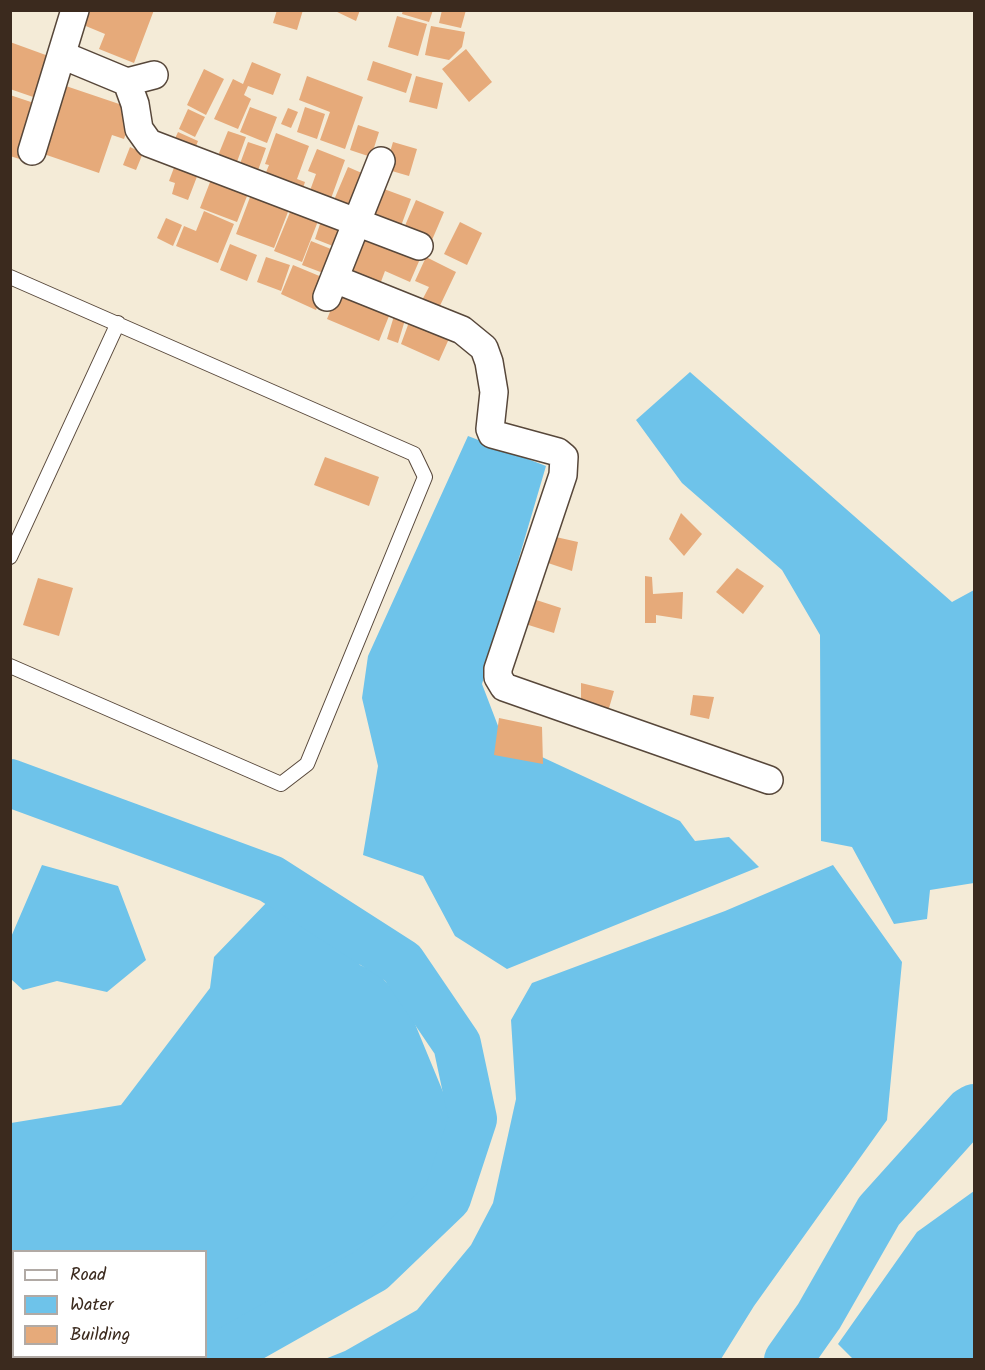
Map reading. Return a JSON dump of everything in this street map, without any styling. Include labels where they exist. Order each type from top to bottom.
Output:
[{"type":"street","points":[[32,151],[75,10]]},
{"type":"street","points":[[62,55],[127,82],[154,75]]},
{"type":"street","points":[[127,82],[135,104],[139,129],[149,142],[419,246]]},
{"type":"street","points":[[381,161],[331,288],[462,330],[484,348],[489,362],[494,392],[490,429],[492,434],[558,452],[564,457],[563,475],[498,669],[498,677],[504,687],[769,780]]},
{"type":"lane","points":[[10,277],[414,454],[425,477],[307,764],[281,784],[10,666]]},
{"type":"lane","points":[[10,557],[118,323]]},
{"type":"water","points":[[690,372],[952,602],[974,590],[974,883],[930,890],[927,919],[894,924],[852,847],[821,841],[820,635],[782,570],[682,483],[636,420]]},
{"type":"water","points":[[468,436],[546,466],[482,684],[503,739],[680,821],[695,841],[729,837],[759,867],[507,969],[455,936],[423,876],[363,855],[378,766],[362,698],[368,656]]},
{"type":"water","points":[[42,865],[118,886],[146,960],[107,992],[57,981],[23,990],[11,979],[11,937]]},
{"type":"water","points":[[833,865],[902,962],[887,1120],[754,1306],[721,1359],[325,1359],[345,1351],[417,1310],[471,1245],[493,1203],[516,1099],[511,1020],[532,983],[725,911]]},
{"type":"water","points":[[269,900],[349,945],[360,965],[378,973],[408,1007],[453,1116],[442,1164],[425,1199],[384,1244],[275,1312],[207,1341],[207,1250],[12,1250],[12,1358],[166,1358],[161,1360],[11,1359],[11,1123],[121,1105],[210,988],[214,957]]},
{"type":"water","points":[[974,1191],[974,1359],[853,1359],[838,1344],[917,1232]]},
{"type":"building","points":[[87,10],[154,10],[134,63],[99,49],[105,34],[81,24]]},
{"type":"building","points":[[277,10],[303,10],[297,30],[273,23]]},
{"type":"building","points":[[333,10],[360,10],[356,21]]},
{"type":"building","points":[[403,10],[433,10],[429,22],[402,14]]},
{"type":"building","points":[[442,10],[466,10],[461,28],[439,23]]},
{"type":"building","points":[[397,16],[427,24],[418,56],[388,47]]},
{"type":"building","points":[[431,26],[465,32],[462,47],[449,60],[425,55]]},
{"type":"building","points":[[10,42],[54,58],[39,99],[10,89]]},
{"type":"building","points":[[466,49],[492,82],[469,102],[442,69]]},
{"type":"building","points":[[373,61],[412,74],[406,93],[367,80]]},
{"type":"building","points":[[252,62],[281,74],[273,95],[248,86],[244,95],[251,99],[238,129],[214,119],[233,79],[243,84]]},
{"type":"building","points":[[204,69],[224,79],[206,115],[187,105]]},
{"type":"building","points":[[307,76],[363,97],[345,149],[320,140],[330,112],[299,100]]},
{"type":"building","points":[[416,76],[443,83],[437,109],[409,102]]},
{"type":"building","points":[[57,83],[134,109],[124,139],[112,135],[99,173],[35,151]]},
{"type":"building","points":[[10,95],[43,106],[26,161],[10,156]]},
{"type":"building","points":[[250,107],[277,117],[267,143],[240,132]]},
{"type":"building","points":[[305,107],[325,114],[317,139],[297,132]]},
{"type":"building","points":[[288,108],[298,112],[291,128],[281,124]]},
{"type":"building","points":[[188,109],[205,117],[195,137],[179,129]]},
{"type":"building","points":[[358,125],[379,132],[371,157],[350,150]]},
{"type":"building","points":[[228,131],[246,137],[234,170],[215,163]]},
{"type":"building","points":[[178,132],[198,141],[193,154],[172,145]]},
{"type":"building","points":[[276,133],[309,146],[297,179],[305,182],[300,197],[262,182],[269,165],[265,164]]},
{"type":"building","points":[[248,142],[266,148],[256,176],[238,169]]},
{"type":"building","points":[[393,142],[417,149],[409,176],[385,169]]},
{"type":"building","points":[[130,147],[143,153],[136,170],[123,165]]},
{"type":"building","points":[[317,149],[345,160],[329,204],[308,196],[316,174],[308,171]]},
{"type":"building","points":[[175,165],[198,174],[188,200],[172,194],[175,183],[169,181]]},
{"type":"building","points":[[348,167],[371,177],[355,216],[331,207]]},
{"type":"building","points":[[212,177],[249,191],[237,222],[200,208]]},
{"type":"building","points":[[255,184],[293,199],[274,248],[236,234]]},
{"type":"building","points":[[384,189],[411,199],[398,234],[371,223]]},
{"type":"building","points":[[416,200],[444,212],[429,247],[401,235]]},
{"type":"building","points":[[293,205],[320,216],[302,262],[274,251]]},
{"type":"building","points":[[204,211],[234,224],[218,263],[176,246],[184,226],[196,231]]},
{"type":"building","points":[[323,215],[352,226],[343,250],[315,239]]},
{"type":"building","points":[[166,218],[182,225],[173,246],[157,238]]},
{"type":"building","points":[[460,222],[482,233],[467,265],[444,254]]},
{"type":"building","points":[[359,233],[420,259],[410,282],[385,271],[376,295],[340,280]]},
{"type":"building","points":[[311,241],[341,253],[331,276],[302,265]]},
{"type":"building","points":[[230,244],[257,255],[247,281],[220,270]]},
{"type":"building","points":[[266,257],[290,265],[281,291],[257,282]]},
{"type":"building","points":[[426,257],[456,272],[436,314],[419,306],[429,287],[415,281]]},
{"type":"building","points":[[293,265],[329,280],[316,310],[281,294]]},
{"type":"building","points":[[339,290],[391,311],[379,341],[327,319]]},
{"type":"building","points":[[412,314],[452,332],[439,361],[401,344]]},
{"type":"building","points":[[394,316],[405,320],[398,343],[387,339]]},
{"type":"building","points":[[325,457],[379,477],[369,506],[314,485]]},
{"type":"building","points":[[681,513],[702,534],[684,556],[669,539]]},
{"type":"building","points":[[547,535],[578,542],[572,571],[542,561]]},
{"type":"building","points":[[737,568],[764,586],[743,614],[716,592]]},
{"type":"building","points":[[645,576],[652,577],[653,594],[683,592],[682,619],[656,615],[656,623],[645,623]]},
{"type":"building","points":[[38,578],[73,588],[59,636],[23,625]]},
{"type":"building","points":[[527,597],[561,608],[554,633],[519,622]]},
{"type":"building","points":[[581,683],[614,691],[607,715],[581,703]]},
{"type":"building","points":[[693,695],[714,697],[709,719],[690,715]]},
{"type":"building","points":[[499,718],[542,727],[543,764],[494,755]]},
{"type":"waterway","points":[[10,783],[271,879],[402,963],[457,1044],[473,1119],[447,1198],[373,1269],[212,1360]]},
{"type":"waterway","points":[[788,1360],[819,1316],[879,1211],[974,1108]]}]
